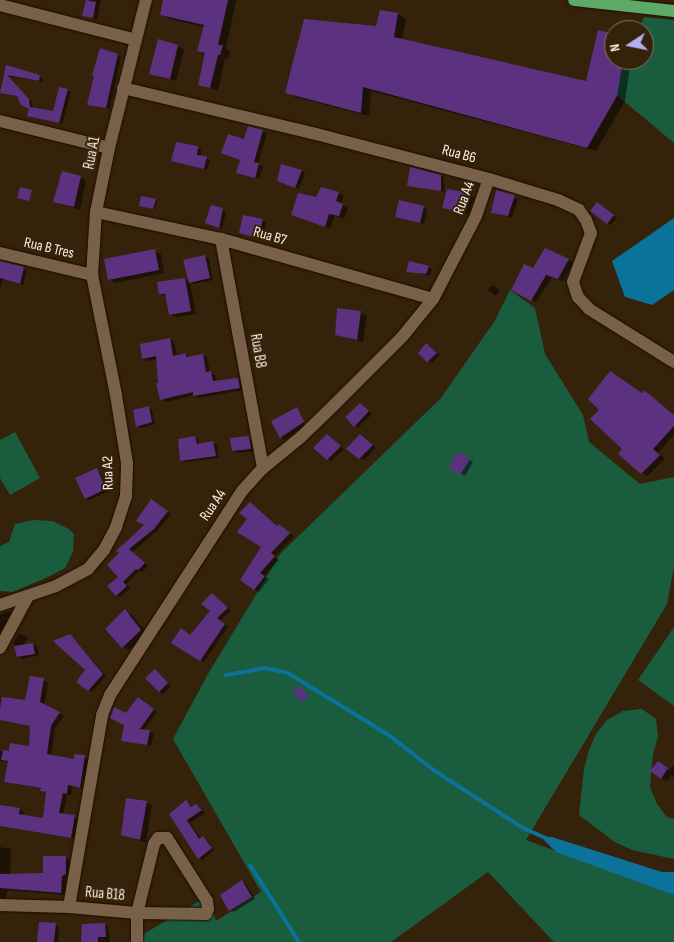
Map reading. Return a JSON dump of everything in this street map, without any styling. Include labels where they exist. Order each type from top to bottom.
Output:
[{"type":"main road","points":[[574,0],[674,11]]},
{"type":"street","name":"Rua A1","points":[[92,275],[96,212],[109,148],[146,0]]},
{"type":"street","points":[[0,5],[136,40]]},
{"type":"street","name":"Rua B6","points":[[124,88],[316,134],[489,179],[558,200],[579,210],[586,220],[590,233],[573,282],[578,297],[589,309],[674,362]]},
{"type":"street","points":[[0,122],[109,148]]},
{"type":"street","name":"Rua A4","points":[[69,908],[102,715],[110,695],[242,491],[263,468],[301,437],[334,405],[402,336],[433,299],[476,216],[489,179]]},
{"type":"street","name":"Rua B7","points":[[96,212],[221,239],[433,299]]},
{"type":"street","name":"Rua B8","points":[[221,239],[263,468]]},
{"type":"street","name":"Rua B Tres","points":[[0,253],[92,275]]},
{"type":"street","name":"Rua A2","points":[[0,605],[56,586],[88,568],[104,550],[116,527],[126,496],[126,463],[122,434],[92,275]]},
{"type":"street","points":[[0,648],[28,596]]},
{"type":"street","name":"Rua B18","points":[[0,905],[137,913],[206,914],[208,908],[207,901],[171,841],[162,836],[154,844],[137,913]]},
{"type":"street","points":[[137,913],[137,942]]},
{"type":"green space","points":[[644,17],[674,20],[674,143],[607,87],[616,70],[654,70],[654,20],[643,20]]},
{"type":"green space","points":[[510,290],[535,308],[545,354],[583,415],[589,442],[640,484],[674,477],[674,567],[667,604],[526,840],[674,895],[674,942],[554,942],[488,872],[391,942],[143,942],[142,935],[201,900],[210,903],[216,921],[261,892],[173,739],[208,674],[281,553],[441,398],[494,322]]},
{"type":"green space","points":[[15,432],[40,478],[10,495],[0,478],[0,440]]},
{"type":"green space","points":[[33,520],[52,521],[69,529],[74,534],[73,552],[65,568],[13,592],[0,591],[0,546],[9,542],[15,524]]},
{"type":"green space","points":[[674,627],[674,706],[638,680]]},
{"type":"green space","points":[[642,709],[656,719],[658,737],[653,754],[650,787],[657,804],[667,817],[674,819],[674,859],[632,850],[615,842],[579,815],[584,769],[596,734],[607,720],[623,711]]},
{"type":"water","points":[[674,218],[674,290],[652,305],[625,297],[612,261]]},
{"type":"water","points":[[544,837],[552,837],[662,872],[674,872],[674,895],[556,852],[544,840]]},
{"type":"building","points":[[86,0],[96,2],[93,18],[82,16]]},
{"type":"building","points":[[163,0],[228,0],[218,45],[223,45],[220,55],[218,55],[210,88],[198,85],[205,53],[197,51],[204,25],[160,15]]},
{"type":"building","points":[[380,10],[398,13],[394,37],[586,81],[598,30],[604,32],[604,70],[621,70],[617,96],[587,148],[363,87],[361,113],[285,93],[304,19],[376,26]]},
{"type":"building","points":[[158,39],[178,45],[170,79],[149,74]]},
{"type":"building","points":[[100,48],[118,54],[106,108],[87,105],[94,76],[92,76]]},
{"type":"building","points":[[6,65],[40,75],[39,81],[7,75],[29,99],[30,107],[53,111],[59,87],[68,89],[59,123],[27,116],[29,109],[21,105],[17,96],[0,93]]},
{"type":"building","points":[[248,126],[263,130],[254,162],[259,163],[255,178],[236,173],[240,160],[221,153],[228,134],[244,139]]},
{"type":"building","points":[[176,142],[198,146],[197,155],[207,156],[204,169],[171,161]]},
{"type":"building","points":[[281,164],[302,170],[295,188],[277,181]]},
{"type":"building","points":[[410,167],[441,175],[441,191],[407,186]]},
{"type":"building","points":[[62,171],[81,176],[74,207],[53,202]]},
{"type":"building","points":[[20,187],[32,190],[29,201],[17,198]]},
{"type":"building","points":[[321,187],[339,192],[336,201],[343,204],[339,216],[329,214],[325,227],[291,215],[298,193],[316,197]]},
{"type":"building","points":[[447,189],[471,193],[464,213],[442,208]]},
{"type":"building","points":[[496,190],[515,195],[508,216],[491,213]]},
{"type":"building","points":[[141,196],[156,199],[153,209],[139,206]]},
{"type":"building","points":[[399,200],[424,206],[420,223],[395,217]]},
{"type":"building","points":[[597,202],[614,215],[607,224],[590,211]]},
{"type":"building","points":[[211,205],[223,208],[219,228],[205,223]]},
{"type":"building","points":[[243,215],[263,219],[258,238],[239,233]]},
{"type":"building","points":[[545,248],[569,259],[558,279],[546,275],[531,301],[511,290],[524,264],[533,268]]},
{"type":"building","points":[[155,249],[159,270],[108,280],[104,259]]},
{"type":"building","points":[[205,255],[210,278],[189,283],[183,260]]},
{"type":"building","points":[[0,261],[24,267],[20,284],[0,278]]},
{"type":"building","points":[[409,261],[429,266],[426,274],[406,272]]},
{"type":"building","points":[[185,278],[191,311],[169,315],[165,294],[159,294],[157,282]]},
{"type":"building","points":[[337,308],[361,311],[357,340],[335,335]]},
{"type":"building","points":[[170,338],[173,356],[186,353],[186,357],[203,354],[206,372],[211,371],[213,381],[238,378],[240,388],[193,396],[193,392],[160,400],[156,383],[158,383],[156,356],[142,359],[140,344]]},
{"type":"building","points":[[426,343],[437,353],[427,362],[418,353]]},
{"type":"building","points":[[610,371],[642,393],[644,390],[674,415],[674,426],[653,449],[660,455],[641,474],[618,454],[622,449],[590,419],[599,410],[588,399]]},
{"type":"building","points":[[360,403],[369,411],[354,427],[345,417]]},
{"type":"building","points":[[149,406],[152,422],[136,427],[133,410]]},
{"type":"building","points":[[297,407],[304,422],[280,438],[271,421]]},
{"type":"building","points":[[327,434],[341,446],[327,460],[313,448]]},
{"type":"building","points":[[360,434],[373,445],[359,459],[346,449]]},
{"type":"building","points":[[195,436],[197,444],[213,441],[216,456],[180,461],[178,439]]},
{"type":"building","points":[[249,436],[251,449],[232,451],[230,438]]},
{"type":"building","points":[[458,451],[470,459],[460,475],[449,468]]},
{"type":"building","points":[[97,468],[106,489],[85,499],[75,478]]},
{"type":"building","points":[[151,499],[168,511],[154,529],[129,549],[145,563],[123,582],[127,586],[116,596],[107,586],[118,577],[107,565],[119,553],[116,551],[123,544],[125,546],[124,544],[144,525],[136,521]]},
{"type":"building","points":[[250,502],[277,526],[279,524],[290,533],[271,553],[275,556],[260,573],[265,576],[254,590],[240,580],[261,547],[237,532],[247,519],[239,513]]},
{"type":"building","points":[[212,593],[228,608],[217,618],[225,624],[200,661],[171,643],[181,628],[190,635],[210,611],[201,604]]},
{"type":"building","points":[[125,609],[141,630],[122,648],[105,629]]},
{"type":"building","points":[[70,634],[103,674],[88,691],[76,682],[85,670],[53,641]]},
{"type":"building","points":[[33,643],[35,654],[17,657],[14,646]]},
{"type":"building","points":[[155,669],[168,683],[159,692],[145,678]]},
{"type":"building","points":[[30,676],[44,678],[40,702],[60,712],[51,726],[47,754],[74,759],[74,754],[85,755],[80,788],[68,785],[67,794],[63,793],[59,813],[75,815],[71,838],[0,826],[0,805],[20,808],[19,814],[43,818],[46,792],[40,791],[41,788],[4,782],[8,761],[1,760],[3,750],[9,751],[10,743],[29,746],[30,726],[0,720],[0,709],[2,697],[25,700]]},
{"type":"building","points":[[299,685],[309,697],[301,702],[293,692]]},
{"type":"building","points":[[138,697],[154,709],[140,729],[150,730],[147,745],[121,741],[124,725],[110,718],[114,707],[126,713]]},
{"type":"building","points":[[658,761],[668,768],[661,779],[650,771]]},
{"type":"building","points":[[126,798],[147,801],[140,840],[121,835]]},
{"type":"building","points":[[186,800],[191,807],[196,804],[202,810],[187,820],[199,839],[203,836],[212,848],[198,859],[169,814]]},
{"type":"building","points":[[43,856],[66,856],[66,874],[62,876],[61,893],[0,888],[0,874],[43,873]]},
{"type":"building","points":[[242,880],[252,897],[229,911],[220,895]]},
{"type":"building","points":[[39,922],[56,923],[54,942],[37,942]]},
{"type":"building","points":[[105,923],[106,937],[98,937],[98,942],[81,942],[82,924]]},
{"type":"waterway","points":[[226,675],[265,668],[288,673],[390,736],[435,771],[523,828],[548,839]]},
{"type":"waterway","points":[[250,865],[299,942]]}]
